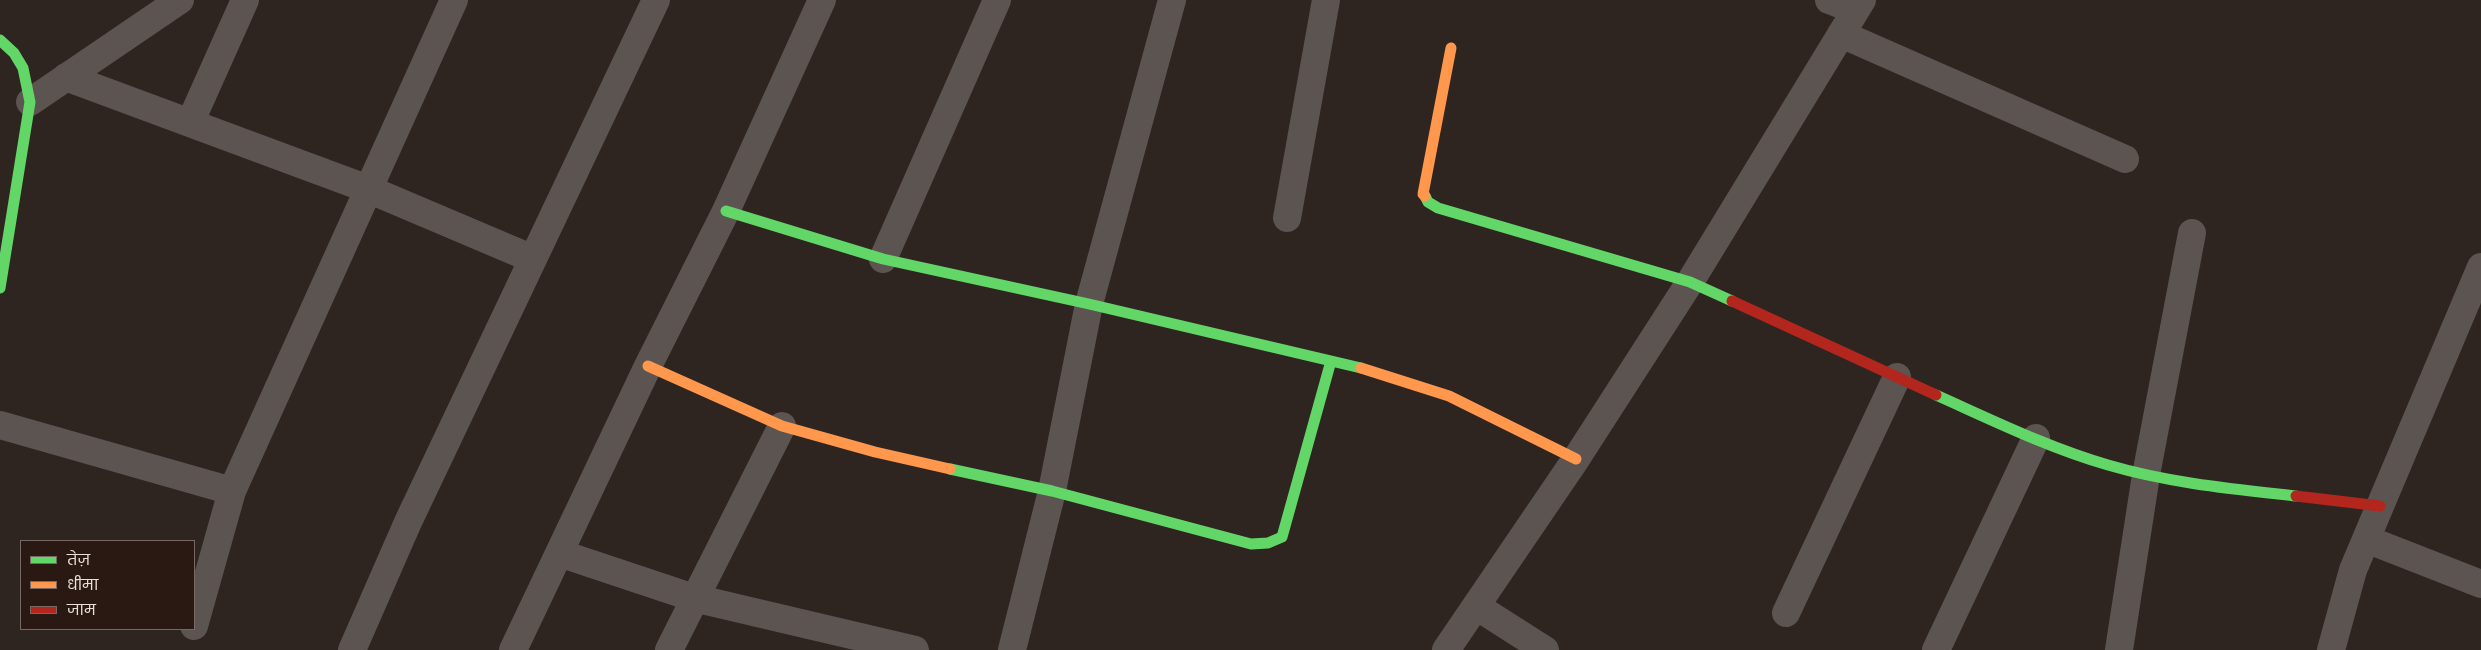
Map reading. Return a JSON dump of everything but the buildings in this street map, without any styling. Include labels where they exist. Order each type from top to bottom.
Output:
[{"type":"street","points":[[30,102],[180,0]]},
{"type":"street","points":[[190,123],[246,0]]},
{"type":"street","points":[[195,623],[232,491],[454,0]]},
{"type":"street","points":[[352,650],[408,522],[656,0]]},
{"type":"street","points":[[513,650],[648,366],[726,211],[822,0]]},
{"type":"street","points":[[883,259],[997,0]]},
{"type":"street","points":[[1012,650],[1052,491],[1089,304],[1172,0]]},
{"type":"street","points":[[1287,218],[1326,0]]},
{"type":"street","points":[[1446,650],[1576,459],[1690,282],[1859,5],[1829,0]]},
{"type":"street","points":[[1841,34],[2125,158]]},
{"type":"street","points":[[0,40],[10,48],[28,78],[30,102],[0,288]]},
{"type":"street","points":[[1451,48],[1423,194],[1428,202],[1438,208],[1690,282],[1897,377],[2036,438],[2107,465],[2146,475],[2224,488],[2380,506]]},
{"type":"street","points":[[66,77],[368,189],[533,259]]},
{"type":"street","points":[[726,211],[883,259],[1089,304],[1372,371],[1448,396],[1576,459]]},
{"type":"street","points":[[2119,650],[2146,475],[2192,233]]},
{"type":"street","points":[[2331,650],[2353,570],[2481,267]]},
{"type":"street","points":[[648,366],[782,426],[875,452],[1052,491],[1251,544],[1273,544],[1282,537],[1331,362]]},
{"type":"street","points":[[1786,613],[1897,377]]},
{"type":"street","points":[[0,426],[232,491]]},
{"type":"street","points":[[669,650],[782,426]]},
{"type":"street","points":[[1936,650],[2036,438]]},
{"type":"street","points":[[2366,539],[2481,584]]},
{"type":"street","points":[[559,553],[694,598],[915,650]]},
{"type":"street","points":[[1476,606],[1545,650]]},
{"type":"traffic: fast","points":[[0,40],[14,53],[23,68],[30,102],[0,288]]},
{"type":"traffic: fast","points":[[1425,196],[1428,202],[1438,208],[1690,282],[1732,301]]},
{"type":"traffic: fast","points":[[726,211],[883,259],[1089,304],[1361,368]]},
{"type":"traffic: fast","points":[[950,469],[1052,491],[1251,544],[1268,543],[1282,537],[1331,361]]},
{"type":"traffic: fast","points":[[1936,395],[2042,442],[2108,465],[2178,481],[2296,496]]},
{"type":"traffic: slow","points":[[1425,196],[1423,194],[1451,48]]},
{"type":"traffic: slow","points":[[648,366],[782,426],[875,452],[950,469]]},
{"type":"traffic: slow","points":[[1361,368],[1449,396],[1576,459]]},
{"type":"traffic: jam","points":[[1732,301],[1936,395]]},
{"type":"traffic: jam","points":[[2296,496],[2380,506]]}]
